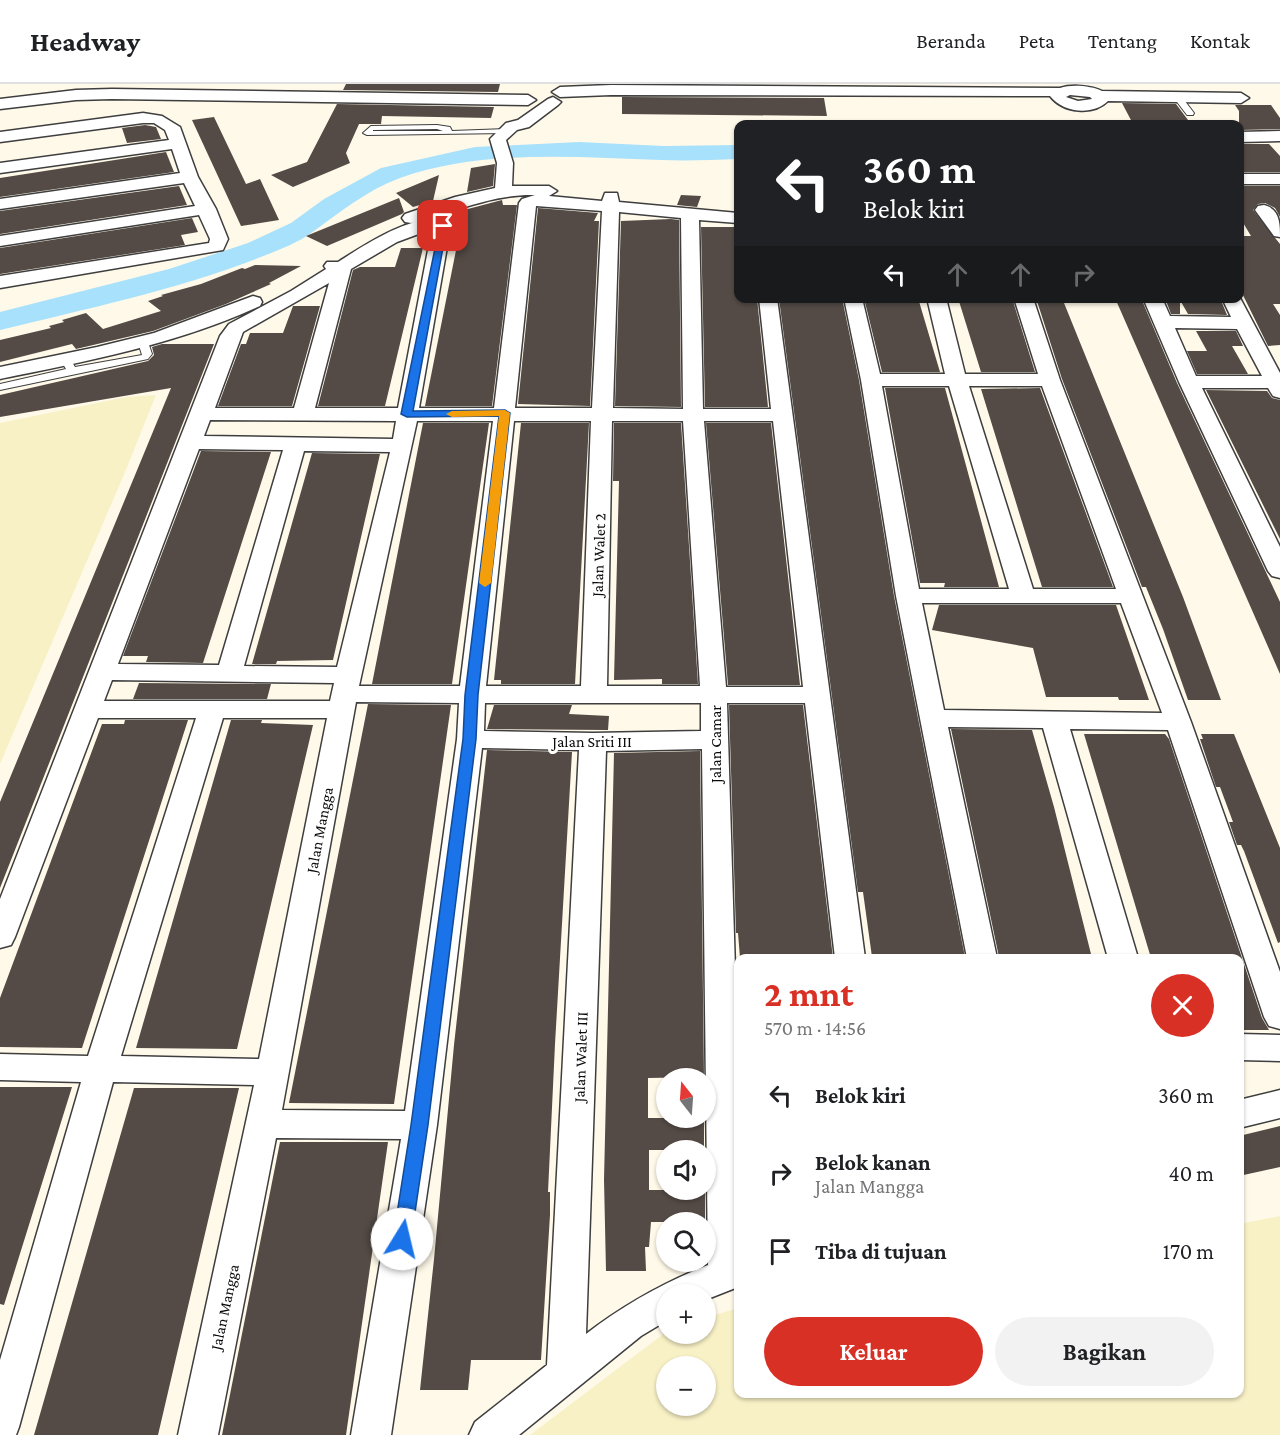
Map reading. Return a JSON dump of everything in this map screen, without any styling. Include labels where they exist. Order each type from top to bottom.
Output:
[{"type":"street","points":[[0,104],[70,90]]},
{"type":"street","points":[[0,99],[70,90],[315,94],[836,92],[963,96],[1060,96],[1076,90],[1100,96],[1241,98]]},
{"type":"street","points":[[506,133],[524,124],[547,94]]},
{"type":"street","points":[[503,191],[508,122],[511,117],[547,94]]},
{"type":"street","points":[[0,137],[149,118],[170,125],[179,143],[190,177],[218,235],[217,246],[0,282]]},
{"type":"street","points":[[1244,137],[1280,136]]},
{"type":"street","points":[[0,168],[179,143]]},
{"type":"street","points":[[0,204],[190,177]]},
{"type":"street","points":[[1244,179],[1280,179]]},
{"type":"street","points":[[0,373],[68,365],[194,328],[228,314],[378,232],[465,200],[503,191],[536,189],[690,214],[734,218]]},
{"type":"street","points":[[371,1435],[420,1125],[470,739],[472,695],[528,203],[537,200],[734,207]]},
{"type":"street","name":"Jalan Walet 2","points":[[594,695],[611,202]]},
{"type":"street","points":[[0,241],[207,210]]},
{"type":"street","points":[[1264,210],[1280,232]]},
{"type":"street","name":"Jalan Camar","points":[[690,214],[693,414],[714,696],[732,1273]]},
{"type":"street","name":"Jalan Mangga","points":[[198,1435],[273,1072],[345,693],[402,446],[443,226],[437,223],[416,228],[376,246],[342,268]]},
{"type":"street","points":[[317,264],[342,268]]},
{"type":"street","points":[[303,413],[342,268]]},
{"type":"street","points":[[0,937],[230,336],[236,328],[342,268]]},
{"type":"street","points":[[769,303],[849,954]]},
{"type":"street","points":[[854,303],[871,380],[908,596],[981,954]]},
{"type":"street","points":[[937,303],[957,380],[1023,596]]},
{"type":"street","points":[[1025,303],[1050,381],[1178,722],[1280,1017]]},
{"type":"street","points":[[1154,303],[1189,382],[1277,560]]},
{"type":"street","points":[[1189,382],[1277,387],[1235,303]]},
{"type":"street","points":[[1164,322],[1245,323]]},
{"type":"street","points":[[871,380],[1050,381]]},
{"type":"street","points":[[202,414],[783,415]]},
{"type":"street","points":[[190,442],[402,446]]},
{"type":"street","points":[[229,674],[295,444]]},
{"type":"street","points":[[908,596],[1132,596]]},
{"type":"street","points":[[101,672],[229,674],[345,693]]},
{"type":"street","points":[[87,710],[212,710],[345,693],[816,695]]},
{"type":"street","points":[[0,1427],[101,1067],[212,710]]},
{"type":"street","points":[[933,718],[1178,722]]},
{"type":"street","points":[[1054,720],[1122,954]]},
{"type":"street","name":"Jalan Sriti III","points":[[470,739],[593,742],[714,740]]},
{"type":"street","name":"Jalan Walet III","points":[[566,1373],[593,742]]},
{"type":"street","points":[[1244,1047],[1280,1048]]},
{"type":"street","points":[[0,1067],[101,1067],[273,1072]]},
{"type":"street","points":[[1244,1113],[1280,1104]]},
{"type":"street","points":[[262,1124],[420,1125]]},
{"type":"street","points":[[704,1284],[732,1273]]},
{"type":"street","points":[[489,1435],[628,1324],[656,1307]]},
{"type":"lane","points":[[1178,98],[1190,113]]},
{"type":"lane","points":[[450,133],[447,129],[437,127],[371,128],[368,129],[367,134],[506,133]]},
{"type":"lane","points":[[0,387],[68,365]]},
{"type":"shaded area","points":[[156,395],[0,764],[0,423],[126,397]]},
{"type":"shaded area","points":[[1280,1216],[1280,1435],[530,1435],[656,1340],[656,1344],[716,1344],[716,1315],[734,1309],[734,1398],[1244,1398],[1244,1223]]},
{"type":"building","points":[[346,84],[500,84],[498,92],[343,90]]},
{"type":"building","points":[[622,97],[824,98],[827,116],[622,114]]},
{"type":"building","points":[[1122,103],[1176,104],[1188,120],[1131,120]]},
{"type":"building","points":[[337,104],[494,107],[491,118],[382,116],[381,124],[359,124],[346,153],[350,163],[293,187],[271,175],[307,162]]},
{"type":"building","points":[[1235,105],[1271,105],[1280,118],[1280,129],[1244,130],[1244,120],[1239,120],[1239,111]]},
{"type":"building","points":[[214,117],[246,184],[260,179],[279,220],[241,226],[192,120]]},
{"type":"building","points":[[145,125],[156,127],[161,139],[127,143],[122,128]]},
{"type":"building","points":[[1244,144],[1269,144],[1280,156],[1280,172],[1244,172]]},
{"type":"building","points":[[166,152],[174,172],[0,197],[0,178]]},
{"type":"building","points":[[495,164],[493,186],[467,192],[471,168]]},
{"type":"building","points":[[439,175],[433,201],[413,207],[396,193]]},
{"type":"building","points":[[179,186],[187,205],[0,234],[0,211]]},
{"type":"building","points":[[1244,186],[1280,186],[1280,217],[1275,208],[1265,203],[1258,204],[1253,210],[1280,244],[1280,304],[1273,304],[1280,315],[1280,345],[1268,346],[1244,297],[1244,236],[1251,236],[1244,224]]},
{"type":"building","points":[[681,195],[701,196],[697,207],[677,205]]},
{"type":"building","points":[[399,198],[404,212],[402,214],[327,246],[306,236]]},
{"type":"building","points":[[502,200],[503,205],[517,205],[492,406],[425,406],[464,210]]},
{"type":"building","points":[[538,208],[598,213],[594,221],[599,221],[590,406],[518,404]]},
{"type":"building","points":[[192,218],[198,232],[181,235],[185,245],[0,274],[0,248]]},
{"type":"building","points":[[679,220],[681,407],[615,406],[621,221]]},
{"type":"building","points":[[701,227],[734,227],[734,303],[758,303],[768,407],[705,407]]},
{"type":"building","points":[[401,248],[423,248],[385,406],[318,406],[353,270],[360,267],[395,267]]},
{"type":"building","points":[[255,265],[301,266],[269,283],[271,284],[226,304],[153,331],[76,349],[72,344],[0,362],[0,340],[51,328],[49,326],[64,322],[62,320],[86,313],[103,329],[161,311],[148,301],[163,296],[161,295]]},
{"type":"building","points":[[780,303],[843,303],[859,380],[894,596],[964,954],[872,954],[863,892],[858,892]]},
{"type":"building","points":[[865,303],[919,303],[940,372],[882,372]]},
{"type":"building","points":[[960,303],[1014,303],[1035,372],[981,372]]},
{"type":"building","points":[[1038,303],[1064,303],[1183,597],[1221,700],[1188,700],[1163,629],[1146,587],[1142,587],[1062,379]]},
{"type":"building","points":[[1117,303],[1143,303],[1177,383],[1280,602],[1280,674]]},
{"type":"building","points":[[1167,303],[1180,303],[1180,314],[1171,314]]},
{"type":"building","points":[[1182,303],[1222,303],[1227,315],[1188,314]]},
{"type":"building","points":[[293,306],[320,306],[292,406],[218,406],[241,344],[246,344],[250,333],[283,333]]},
{"type":"building","points":[[1196,331],[1236,331],[1243,346],[1232,346],[1248,374],[1197,374],[1187,351],[1207,351]]},
{"type":"building","points":[[162,344],[214,344],[0,888],[0,802],[171,388],[0,417],[0,395],[148,361],[154,355],[152,347]]},
{"type":"building","points":[[885,388],[945,388],[999,587],[944,587],[945,583],[920,583]]},
{"type":"building","points":[[1040,388],[1113,587],[1042,587],[981,389]]},
{"type":"building","points":[[1206,390],[1267,391],[1272,398],[1280,400],[1280,539]]},
{"type":"building","points":[[423,423],[489,423],[452,684],[372,684]]},
{"type":"building","points":[[521,423],[589,423],[575,684],[501,684],[501,680],[494,680]]},
{"type":"building","points":[[614,423],[681,423],[698,684],[662,684],[662,679],[614,680],[619,481],[613,481]]},
{"type":"building","points":[[706,423],[771,423],[800,685],[728,685]]},
{"type":"building","points":[[201,451],[271,452],[203,663],[146,662],[148,656],[123,656]]},
{"type":"building","points":[[312,453],[380,454],[333,660],[252,664]]},
{"type":"building","points":[[939,605],[1116,605],[1149,700],[1119,700],[1118,697],[1046,697],[1033,648],[932,630]]},
{"type":"building","points":[[139,683],[271,684],[267,699],[133,699]]},
{"type":"building","points":[[368,704],[451,705],[394,1104],[289,1103]]},
{"type":"building","points":[[494,705],[572,705],[569,714],[609,716],[608,730],[487,729]]},
{"type":"building","points":[[729,705],[803,705],[833,954],[740,954],[738,933],[736,933]]},
{"type":"building","points":[[125,720],[188,720],[82,1048],[0,1047],[0,998],[102,724],[124,724]]},
{"type":"building","points":[[231,720],[262,720],[261,723],[313,725],[237,1049],[136,1048]]},
{"type":"building","points":[[951,729],[1032,730],[1091,954],[998,954]]},
{"type":"building","points":[[1084,734],[1165,734],[1169,739],[1241,954],[1150,954]]},
{"type":"building","points":[[1201,734],[1234,734],[1280,848],[1280,942],[1278,943],[1244,851],[1241,845],[1237,845],[1229,822],[1233,822],[1220,787],[1216,787],[1200,739],[1203,739]]},
{"type":"building","points":[[487,750],[572,752],[555,1044],[548,1192],[550,1192],[550,1215],[541,1360],[471,1360],[468,1390],[420,1390],[454,1045]]},
{"type":"building","points":[[700,751],[704,1068],[656,1068],[656,1078],[648,1078],[648,1118],[656,1118],[656,1128],[704,1128],[704,1140],[656,1140],[656,1150],[649,1150],[649,1190],[656,1190],[656,1200],[705,1200],[705,1212],[656,1212],[656,1222],[651,1222],[649,1247],[645,1247],[646,1271],[606,1271],[604,1180],[614,753]]},
{"type":"building","points":[[1244,964],[1262,1018],[1269,1030],[1244,1030]]},
{"type":"building","points":[[0,1087],[72,1087],[4,1305],[0,1304]]},
{"type":"building","points":[[134,1088],[239,1088],[158,1435],[34,1435]]},
{"type":"building","points":[[1280,1126],[1280,1167],[1244,1175],[1244,1135]]},
{"type":"building","points":[[280,1142],[388,1142],[346,1435],[222,1435]]},
{"type":"waterway","points":[[0,321],[179,275],[257,249],[300,229],[333,204],[390,173],[442,160],[475,154],[579,149],[664,153],[734,152]]},
{"type":"slow traffic","points":[[452,414],[505,413],[485,583]]},
{"type":"route","points":[[402,1239],[420,1125],[470,739],[472,695],[505,413],[407,414],[443,226]]}]
